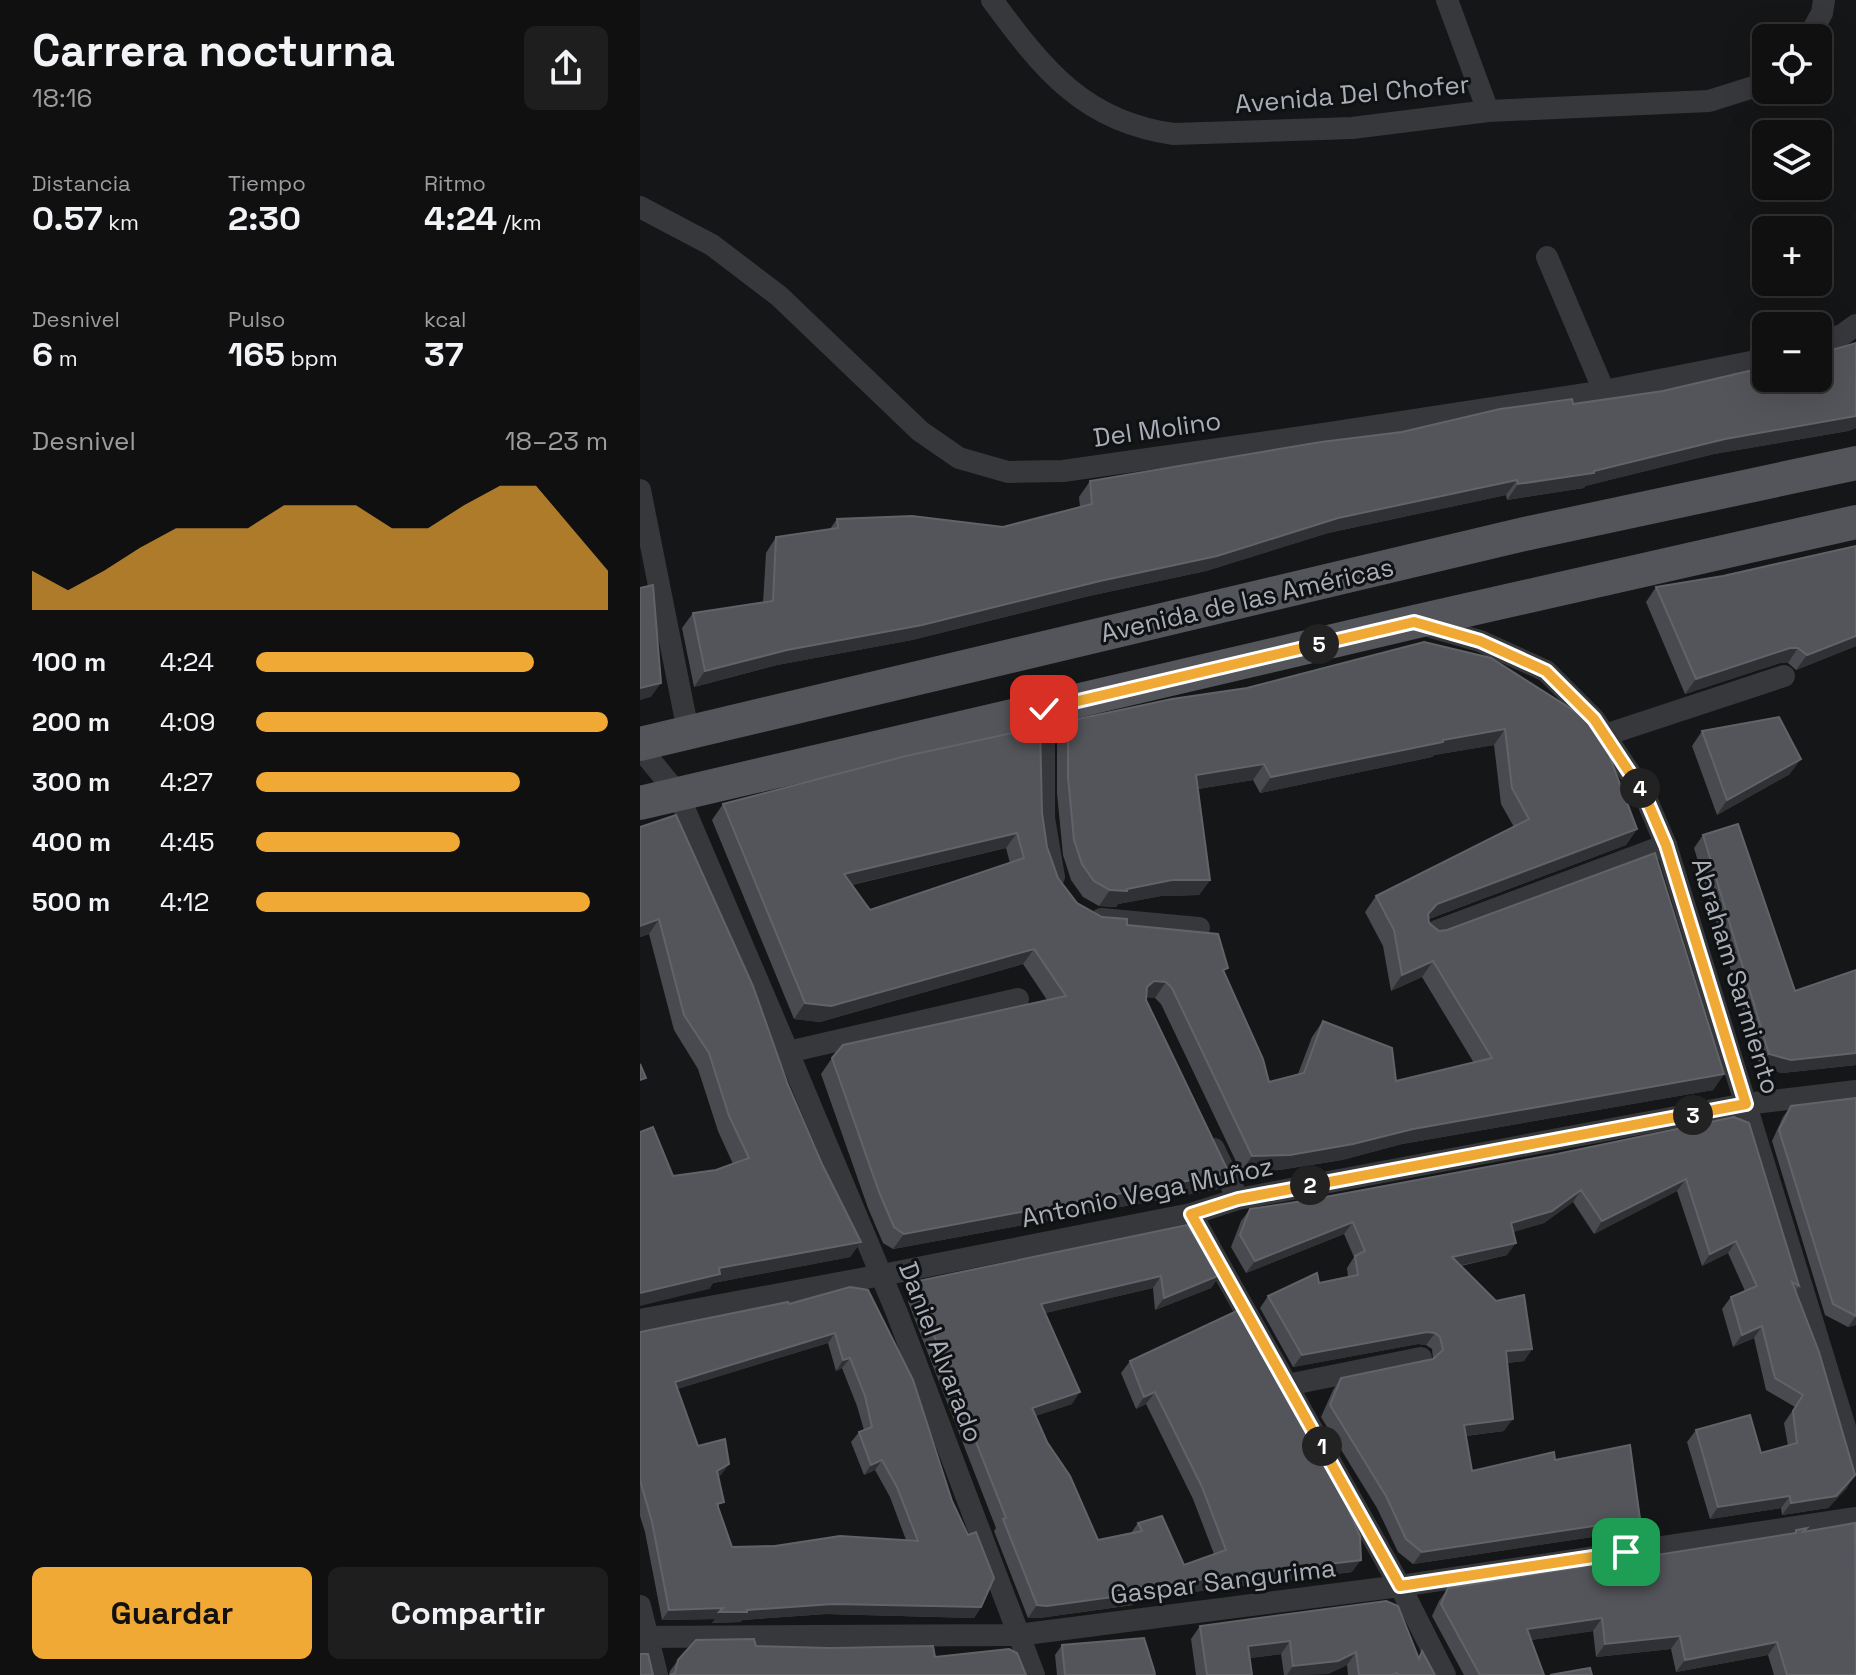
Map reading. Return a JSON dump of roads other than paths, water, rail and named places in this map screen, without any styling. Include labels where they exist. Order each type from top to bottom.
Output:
[{"type":"main road","name":"Avenida de las Américas","points":[[640,746],[688,731],[1520,535],[1856,463]]},
{"type":"main road","points":[[640,803],[1856,522]]},
{"type":"street","name":"Avenida Del Chofer","points":[[992,0],[1041,63],[1087,105],[1150,131],[1174,134],[1352,128],[1488,111],[1709,101],[1752,89]]},
{"type":"street","points":[[1447,0],[1488,111]]},
{"type":"street","points":[[1816,24],[1824,0]]},
{"type":"street","name":"Del Molino","points":[[640,207],[712,245],[779,296],[920,431],[959,458],[1008,472],[1063,471],[1604,391],[1752,362]]},
{"type":"street","points":[[1547,257],[1604,391]]},
{"type":"street","points":[[1832,338],[1856,325]]},
{"type":"street","points":[[640,490],[688,731]]},
{"type":"street","name":"Abraham Sarmiento","points":[[1414,622],[1480,641],[1546,671],[1594,719],[1645,796],[1666,845],[1856,1463]]},
{"type":"street","points":[[1605,735],[1784,676]]},
{"type":"street","points":[[1044,709],[1044,818],[1052,872],[1062,893]]},
{"type":"street","name":"Daniel Alvarado","points":[[640,746],[678,794],[788,1052],[882,1275],[1034,1675]]},
{"type":"street","points":[[1431,933],[1666,845]]},
{"type":"street","points":[[1084,913],[1092,918],[1199,928]]},
{"type":"street","points":[[788,1052],[1018,999]]},
{"type":"street","name":"Antonio Vega Muñoz","points":[[640,1320],[1191,1214],[1238,1199],[1746,1104],[1856,1091]]},
{"type":"street","points":[[1206,1132],[1238,1199]]},
{"type":"street","points":[[1191,1214],[1400,1586],[1445,1675]]},
{"type":"street","points":[[1287,1385],[1421,1358]]},
{"type":"street","name":"Gaspar Sangurima","points":[[644,1637],[1018,1635],[1400,1586],[1856,1518]]},
{"type":"street","points":[[640,1606],[644,1637],[657,1675]]}]
